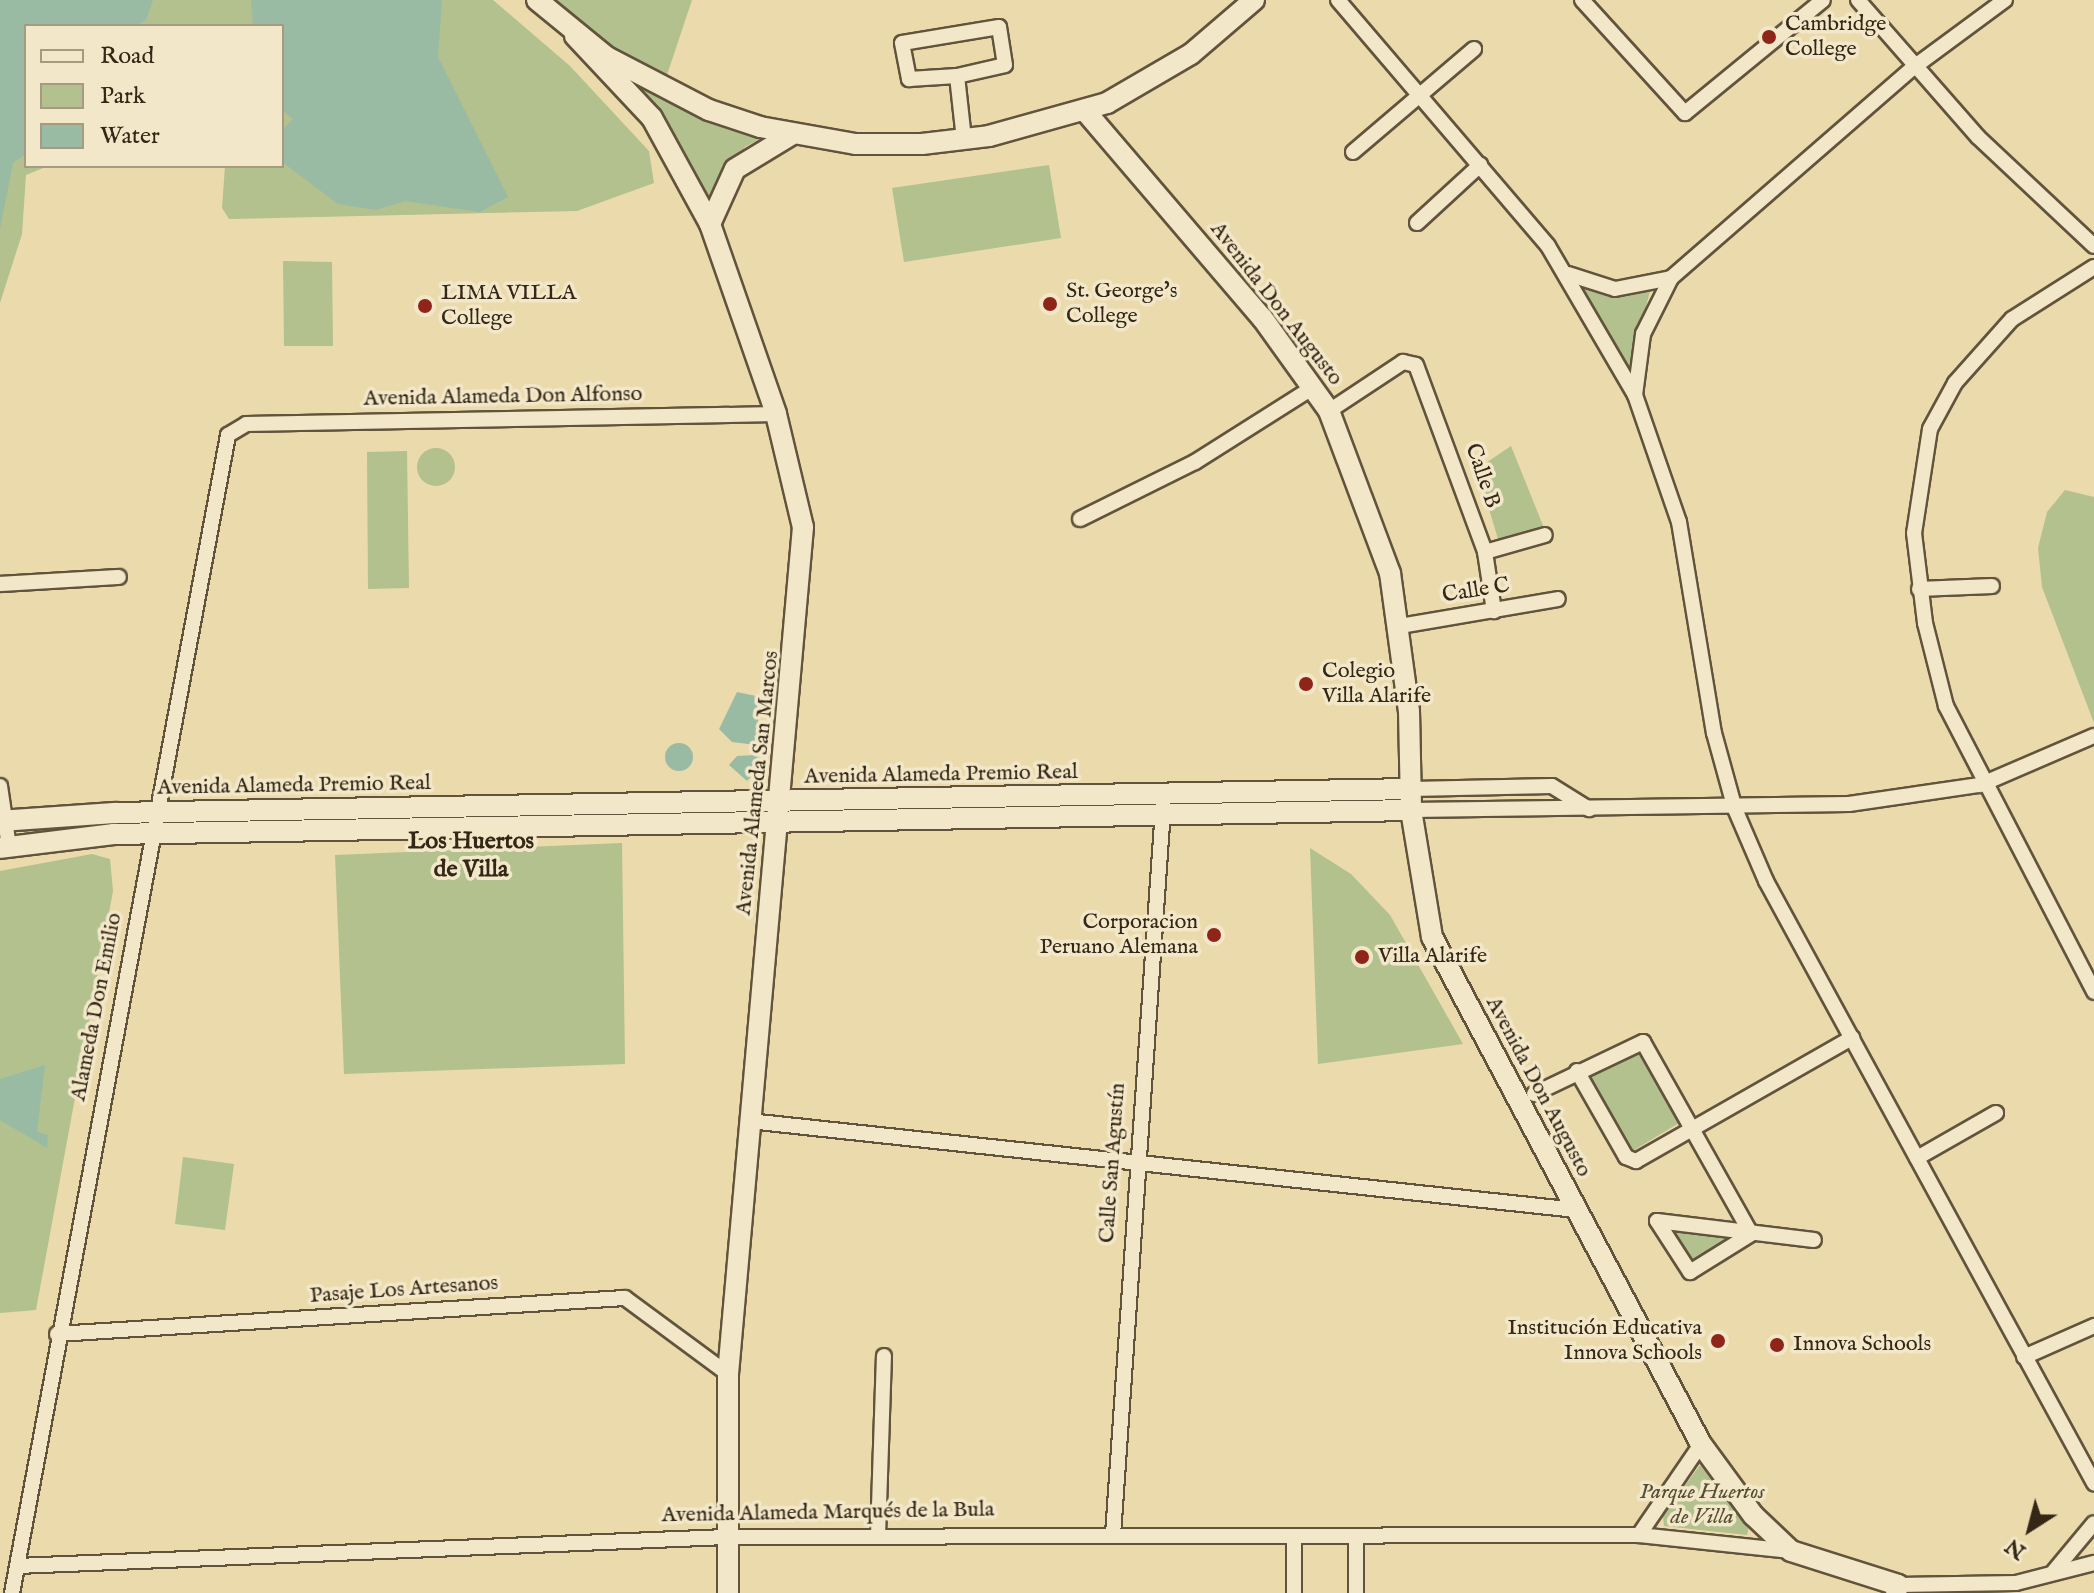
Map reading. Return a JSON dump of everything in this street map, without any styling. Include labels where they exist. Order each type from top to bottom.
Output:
[{"type":"street","points":[[537,0],[575,36],[709,110],[792,134],[855,144],[964,139],[1086,112],[1191,54],[1254,0]]},
{"type":"street","points":[[1338,0],[1349,7],[1568,274],[1635,395],[1679,522],[1714,733],[1735,809],[1852,1038],[2094,1483]]},
{"type":"street","points":[[1582,0],[1685,113],[1823,0]]},
{"type":"street","points":[[1858,0],[1914,67],[2094,246]]},
{"type":"street","points":[[1635,395],[1643,334],[1671,278],[1914,67],[2005,0]]},
{"type":"street","points":[[999,27],[1005,65],[957,76],[909,79],[902,43],[999,27]]},
{"type":"street","name":"Avenida Alameda San Marcos","points":[[575,36],[652,118],[710,224],[796,477],[804,561],[776,826],[728,1374],[728,1593]]},
{"type":"street","points":[[1353,152],[1474,49]]},
{"type":"street","points":[[957,76],[964,139]]},
{"type":"street","name":"Avenida Don Augusto","points":[[1086,112],[1263,319],[1329,411],[1371,513],[1400,626],[1411,810],[1432,937],[1701,1444],[1753,1515],[1791,1551]]},
{"type":"street","points":[[710,224],[735,169],[792,134]]},
{"type":"street","points":[[1417,223],[1480,165]]},
{"type":"street","points":[[2094,267],[1999,330],[1955,383],[1930,429],[1916,507],[1919,589],[1946,706],[1980,785],[2094,992]]},
{"type":"street","points":[[1568,274],[1615,289],[1671,278]]},
{"type":"street","points":[[2076,281],[2094,284]]},
{"type":"street","name":"Calle B","points":[[1329,411],[1410,361],[1485,552],[1494,611]]},
{"type":"street","points":[[1080,519],[1195,462],[1312,388]]},
{"type":"street","name":"Avenida Alameda Don Alfonso","points":[[232,431],[246,424],[776,414]]},
{"type":"street","name":"Alameda Don Emilio","points":[[12,1593],[57,1334],[232,431]]},
{"type":"street","points":[[1485,552],[1545,535]]},
{"type":"street","points":[[0,584],[119,577]]},
{"type":"street","points":[[1919,589],[1992,586]]},
{"type":"street","name":"Calle C","points":[[1400,626],[1558,599]]},
{"type":"street","name":"Avenida Alameda Premio Real","points":[[4,848],[153,834],[776,826],[909,811],[1164,804],[1265,803],[1411,810],[1589,810],[1849,804],[1980,785],[2094,736]]},
{"type":"street","points":[[0,786],[4,848]]},
{"type":"street","name":"Avenida Alameda Premio Real","points":[[1265,803],[1411,789],[1552,786],[1589,810]]},
{"type":"street","name":"Avenida Alameda Premio Real","points":[[2,821],[157,813],[779,801],[909,811]]},
{"type":"street","name":"Calle San Agustín","points":[[1113,1535],[1134,1166],[1164,804]]},
{"type":"street","points":[[1577,1071],[1630,1161],[1852,1038]]},
{"type":"street","points":[[1534,1094],[1643,1042],[1751,1234]]},
{"type":"street","points":[[1917,1158],[1996,1113]]},
{"type":"street","points":[[749,1121],[1134,1166],[1577,1210]]},
{"type":"street","points":[[1751,1234],[1690,1272],[1657,1221],[1814,1240]]},
{"type":"street","name":"Pasaje Los Artesanos","points":[[57,1334],[625,1298],[728,1374]]},
{"type":"street","points":[[2024,1357],[2094,1326]]},
{"type":"street","points":[[878,1536],[884,1356]]},
{"type":"street","points":[[1639,1535],[1701,1444]]},
{"type":"street","points":[[2049,1575],[2079,1549],[2094,1523]]},
{"type":"street","name":"Avenida Alameda Marqués de la Bula","points":[[17,1566],[727,1537],[1113,1535],[1639,1535],[1791,1551],[1897,1589],[1977,1586],[2049,1575],[2094,1563]]},
{"type":"street","points":[[1294,1536],[1294,1593]]},
{"type":"street","points":[[1356,1537],[1356,1593]]},
{"type":"green space","points":[[0,0],[493,0],[570,66],[649,151],[654,183],[577,211],[229,219],[222,208],[225,168],[284,168],[284,24],[24,24],[24,168],[43,168],[26,175],[22,234],[0,303]]},
{"type":"green space","points":[[549,0],[692,0],[667,75],[638,65]]},
{"type":"green space","points":[[621,75],[763,137],[745,147],[708,202]]},
{"type":"green space","points":[[1049,165],[1061,238],[904,262],[892,188]]},
{"type":"green space","points":[[283,261],[332,262],[333,346],[284,346]]},
{"type":"green space","points":[[1583,289],[1650,291],[1629,372],[1581,293]]},
{"type":"green space","points":[[1511,446],[1544,528],[1498,539],[1477,469]]},
{"type":"green space","points":[[436,448],[449,454],[455,467],[449,480],[436,486],[423,480],[417,467],[423,454]]},
{"type":"green space","points":[[407,451],[409,588],[368,589],[367,452]]},
{"type":"green space","points":[[2065,490],[2094,497],[2094,723],[2042,587],[2038,548],[2047,512]]},
{"type":"green space","points":[[127,819],[127,828],[24,837],[24,825]]},
{"type":"green space","points":[[622,843],[625,1064],[344,1074],[335,855]]},
{"type":"green space","name":"Villa Alarife","points":[[1310,848],[1351,874],[1390,915],[1463,1044],[1318,1064]]},
{"type":"green space","points":[[92,854],[110,859],[113,891],[36,1310],[0,1313],[0,871]]},
{"type":"green space","points":[[1640,1049],[1679,1123],[1631,1152],[1587,1073]]},
{"type":"green space","points":[[183,1157],[234,1164],[225,1230],[175,1224]]},
{"type":"green space","points":[[1677,1232],[1732,1238],[1692,1264],[1672,1233]]},
{"type":"green space","name":"Parque Huertos de Villa","points":[[1700,1465],[1749,1526],[1747,1535],[1664,1526],[1663,1516]]},
{"type":"water","points":[[0,0],[153,0],[146,20],[139,24],[24,24],[24,155],[13,163],[0,229]]},
{"type":"water","points":[[251,0],[442,0],[438,57],[508,197],[480,212],[405,201],[376,210],[338,204],[284,164],[284,128],[293,119],[284,112],[284,24],[253,24]]},
{"type":"water","points":[[737,692],[761,697],[758,723],[767,734],[756,745],[732,742],[719,729]]},
{"type":"water","points":[[679,743],[689,747],[693,757],[689,767],[679,771],[669,767],[665,757],[669,747]]},
{"type":"water","points":[[755,755],[764,762],[747,781],[729,765],[737,756]]},
{"type":"water","points":[[45,1065],[37,1132],[48,1135],[47,1148],[0,1120],[0,1079]]},
{"type":"place","name":"Cambridge College","points":[[1769,37]]},
{"type":"place","name":"St. George's College","points":[[1050,304]]},
{"type":"place","name":"LIMA VILLA College","points":[[425,306]]},
{"type":"place","name":"Colegio Villa Alarife","points":[[1306,684]]},
{"type":"place","name":"Corporacion Peruano Alemana","points":[[1214,935]]},
{"type":"place","name":"Villa Alarife","points":[[1362,957]]},
{"type":"place","name":"Institución Educativa Innova Schools","points":[[1718,1341]]},
{"type":"place","name":"Innova Schools","points":[[1777,1345]]},
{"type":"district","name":"Los Huertos de Villa","points":[[471,856]]}]
